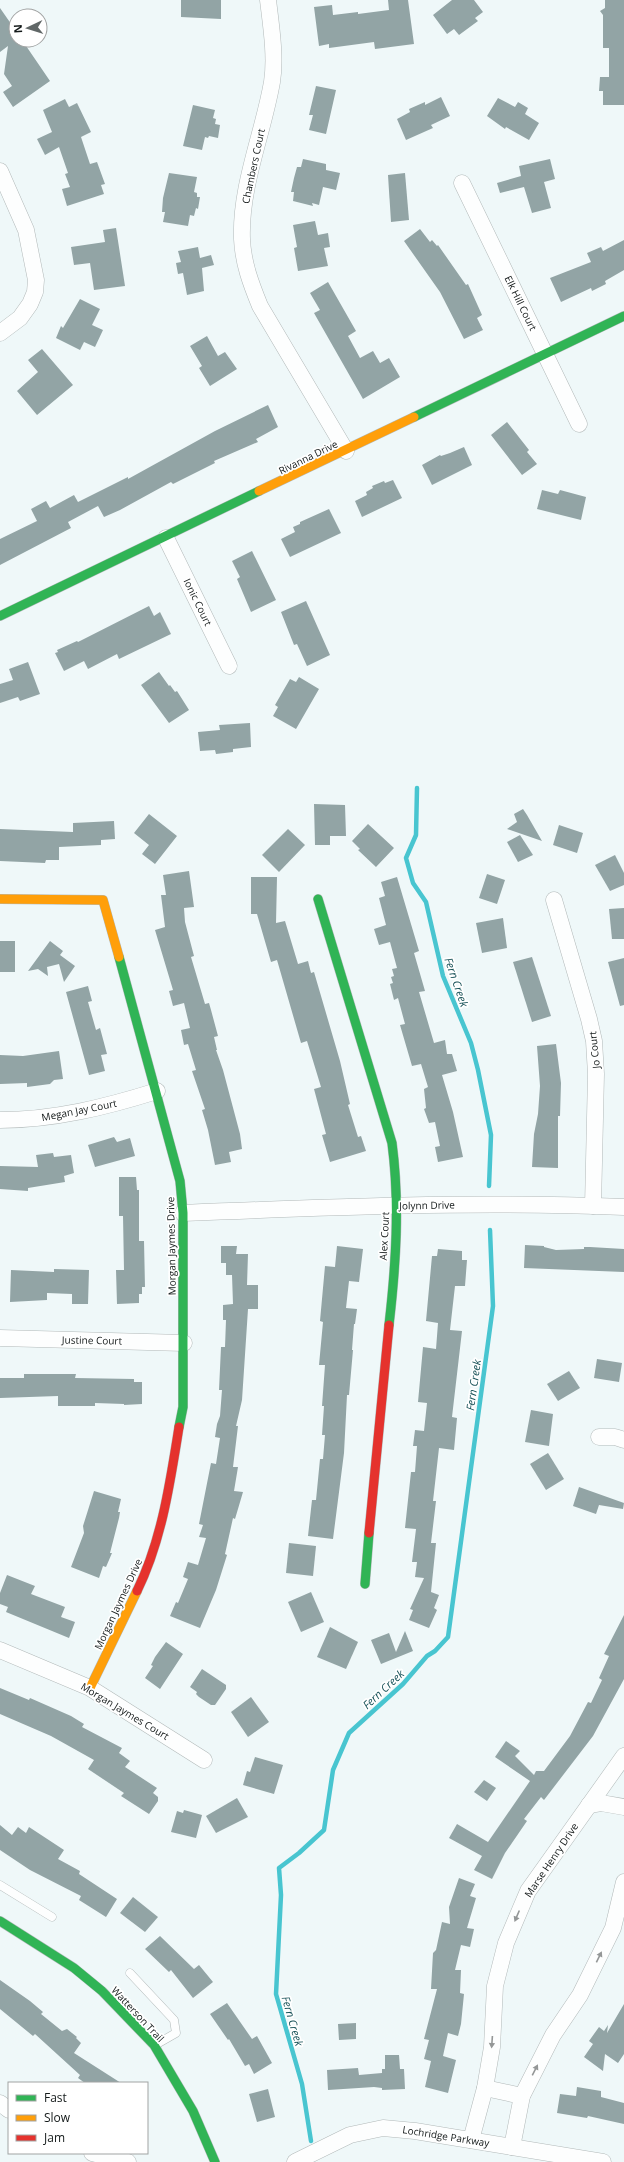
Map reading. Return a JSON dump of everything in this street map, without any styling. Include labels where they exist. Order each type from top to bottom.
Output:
[{"type":"street","name":"Chambers Court","points":[[268,0],[272,30],[272,80],[245,197],[242,238],[243,256],[250,282],[260,306],[346,451]]},
{"type":"street","points":[[0,171],[26,230],[36,280],[35,292],[30,304],[20,318],[0,333]]},
{"type":"street","name":"Elk Hill Court","points":[[462,183],[579,424]]},
{"type":"street","name":"Rivanna Drive","points":[[0,616],[166,538],[624,316]]},
{"type":"street","name":"Ionic Court","points":[[166,538],[229,666]]},
{"type":"street","name":"Morgan Jaymes Drive","points":[[0,899],[104,900],[157,1091],[180,1181],[183,1213],[183,1407],[167,1499],[148,1568],[90,1688]]},
{"type":"street","name":"Alex Court","points":[[318,899],[392,1143],[397,1173],[397,1205],[390,1335],[383,1377],[365,1584]]},
{"type":"street","name":"Jo Court","points":[[554,900],[594,1041],[596,1074],[593,1206]]},
{"type":"street","name":"Megan Jay Court","points":[[0,1120],[37,1118],[65,1114],[116,1104],[157,1091]]},
{"type":"street","name":"Jolynn Drive","points":[[183,1213],[397,1205],[518,1204],[624,1207]]},
{"type":"street","name":"Justine Court","points":[[0,1338],[184,1343]]},
{"type":"street","points":[[599,1437],[615,1437],[624,1440]]},
{"type":"street","name":"Morgan Jaymes Court","points":[[0,1650],[90,1688],[204,1760]]},
{"type":"street","name":"Marse Henry Drive","points":[[471,2140],[486,2088],[492,2048],[495,1986],[506,1943],[528,1891],[624,1756]]},
{"type":"street","points":[[589,1805],[601,1804],[624,1808]]},
{"type":"street","points":[[512,2147],[522,2096],[553,2034],[580,1995],[613,1928],[624,1882]]},
{"type":"street","name":"Watterson Trail","points":[[0,1921],[74,1968],[102,1992],[154,2046],[193,2110],[214,2162]]},
{"type":"street","points":[[486,2088],[522,2096]]},
{"type":"street","points":[[0,2103],[8,2109]]},
{"type":"street","name":"Lochridge Parkway","points":[[295,2162],[350,2135],[383,2128],[415,2131],[603,2162]]},
{"type":"street","points":[[96,2154],[128,2162]]},
{"type":"lane","points":[[0,1885],[52,1917]]},
{"type":"lane","points":[[130,1973],[174,2020],[176,2033],[154,2046]]},
{"type":"building","points":[[181,0],[221,0],[221,19],[181,17]]},
{"type":"building","points":[[388,0],[408,0],[414,44],[375,49],[374,42],[329,48],[329,44],[319,46],[314,7],[332,5],[333,15],[358,12],[358,14],[389,10]]},
{"type":"building","points":[[452,0],[474,0],[483,12],[475,18],[478,21],[459,35],[454,29],[447,34],[433,15]]},
{"type":"building","points":[[605,0],[624,0],[624,105],[603,105],[603,91],[599,91],[600,77],[609,77],[609,48],[603,48],[603,15],[600,11],[605,8]]},
{"type":"building","points":[[0,8],[8,20],[8,46],[0,52]]},
{"type":"building","points":[[8,46],[8,48],[27,48],[50,81],[13,107],[3,92],[12,86],[4,74]]},
{"type":"building","points":[[316,86],[336,90],[326,134],[309,130],[313,115],[309,115]]},
{"type":"building","points":[[441,97],[450,116],[431,125],[433,128],[406,140],[397,119],[410,112],[409,109],[425,102],[425,105]]},
{"type":"building","points":[[498,98],[515,107],[518,102],[528,108],[525,114],[539,123],[529,140],[506,127],[505,129],[487,116]]},
{"type":"building","points":[[65,99],[69,107],[77,103],[91,132],[81,137],[90,164],[97,162],[105,184],[101,185],[104,194],[67,206],[62,189],[70,187],[65,174],[68,173],[59,147],[45,155],[37,139],[52,132],[43,110]]},
{"type":"building","points":[[193,105],[215,110],[213,118],[216,119],[215,124],[220,125],[218,138],[209,136],[208,138],[205,137],[202,150],[183,146]]},
{"type":"building","points":[[303,159],[326,164],[326,170],[340,173],[336,190],[323,187],[319,205],[312,203],[313,206],[293,201],[294,192],[291,192],[294,178],[297,167],[301,167]]},
{"type":"building","points":[[550,159],[555,179],[544,182],[551,208],[532,213],[524,187],[500,193],[497,183],[521,176],[519,166]]},
{"type":"building","points":[[169,173],[197,177],[194,192],[197,193],[197,197],[200,197],[198,209],[196,208],[194,216],[190,215],[188,226],[163,222],[165,212],[162,212],[163,198]]},
{"type":"building","points":[[405,173],[409,220],[391,222],[388,175]]},
{"type":"building","points":[[315,221],[318,235],[328,233],[330,247],[324,248],[328,266],[298,271],[294,248],[297,247],[293,225]]},
{"type":"building","points":[[116,228],[125,286],[94,290],[90,263],[74,265],[71,247],[105,242],[103,230]]},
{"type":"building","points":[[420,229],[430,242],[432,240],[437,246],[438,245],[466,285],[468,284],[482,315],[477,318],[483,330],[464,339],[440,292],[404,241]]},
{"type":"building","points":[[624,240],[624,270],[605,281],[606,284],[592,291],[591,288],[561,302],[550,278],[591,262],[587,253],[601,247],[603,251]]},
{"type":"building","points":[[198,247],[200,258],[211,255],[214,265],[202,268],[204,291],[187,295],[183,273],[178,274],[176,263],[181,262],[178,251]]},
{"type":"building","points":[[328,282],[356,331],[348,336],[360,358],[373,351],[380,363],[389,358],[400,377],[363,399],[314,313],[320,310],[310,293]]},
{"type":"building","points":[[80,299],[100,309],[92,325],[103,330],[95,347],[84,342],[80,350],[56,338],[61,326],[63,328]]},
{"type":"building","points":[[207,336],[218,356],[225,352],[237,369],[210,386],[199,368],[202,366],[190,346]]},
{"type":"building","points":[[42,349],[73,385],[37,415],[17,391],[38,372],[28,360]]},
{"type":"building","points":[[268,405],[278,427],[256,439],[258,442],[214,461],[215,463],[173,484],[171,482],[120,510],[104,517],[98,506],[68,522],[71,528],[0,565],[0,539],[37,521],[31,509],[46,501],[50,508],[74,495],[78,502],[128,477],[128,479],[215,431]]},
{"type":"building","points":[[507,422],[529,450],[527,452],[537,464],[522,475],[491,435]]},
{"type":"building","points":[[464,447],[472,465],[432,485],[422,465],[440,455],[450,453]]},
{"type":"building","points":[[393,480],[402,498],[362,517],[355,501],[367,495],[366,492],[373,488],[372,486],[384,481],[385,483]]},
{"type":"building","points":[[542,490],[558,494],[560,490],[586,497],[581,520],[537,509]]},
{"type":"building","points":[[329,509],[341,533],[290,557],[281,539],[295,532],[293,527],[300,524],[300,522]]},
{"type":"building","points":[[252,551],[276,600],[251,612],[237,579],[240,577],[232,561]]},
{"type":"building","points":[[306,601],[330,655],[307,666],[297,644],[294,645],[281,612]]},
{"type":"building","points":[[149,606],[154,616],[160,612],[171,634],[119,659],[117,654],[88,669],[84,661],[64,671],[55,653],[58,652],[57,650],[77,641],[78,642]]},
{"type":"building","points":[[28,662],[40,694],[20,701],[18,697],[0,703],[0,684],[13,680],[9,669]]},
{"type":"building","points":[[159,672],[169,686],[170,685],[175,692],[177,691],[189,710],[169,723],[141,685]]},
{"type":"building","points":[[299,677],[319,689],[296,729],[273,716],[278,707],[275,705],[290,679],[296,682]]},
{"type":"building","points":[[250,723],[251,747],[233,749],[233,752],[216,754],[215,750],[200,751],[198,732],[220,730],[219,725]]},
{"type":"building","points":[[314,804],[345,805],[346,836],[330,836],[330,845],[315,845]]},
{"type":"building","points":[[523,809],[542,841],[507,829],[517,822],[514,814]]},
{"type":"building","points":[[149,814],[177,836],[155,864],[142,854],[149,845],[134,833]]},
{"type":"building","points":[[114,821],[115,839],[101,840],[101,845],[59,847],[59,860],[46,860],[45,863],[0,861],[0,829],[73,832],[73,823]]},
{"type":"building","points":[[368,824],[394,848],[376,867],[358,850],[360,849],[352,841]]},
{"type":"building","points":[[559,825],[583,833],[577,853],[553,845]]},
{"type":"building","points":[[288,829],[305,845],[279,872],[262,855]]},
{"type":"building","points":[[520,835],[533,855],[518,862],[507,842]]},
{"type":"building","points":[[615,855],[624,873],[624,885],[610,891],[595,865]]},
{"type":"building","points":[[189,871],[194,907],[184,908],[185,922],[194,956],[191,957],[205,1004],[209,1003],[218,1036],[214,1037],[216,1050],[223,1070],[240,1134],[242,1149],[229,1152],[231,1162],[215,1165],[208,1130],[202,1110],[205,1109],[192,1071],[196,1070],[188,1044],[184,1045],[181,1030],[190,1028],[184,1003],[173,1006],[169,991],[173,990],[155,930],[165,927],[161,895],[166,895],[163,875]]},
{"type":"building","points":[[487,874],[505,880],[497,904],[479,898]]},
{"type":"building","points":[[251,877],[277,877],[276,923],[285,921],[298,964],[308,961],[311,973],[314,972],[340,1061],[350,1104],[348,1105],[358,1137],[361,1136],[366,1151],[330,1162],[322,1135],[326,1134],[314,1089],[321,1087],[307,1041],[301,1043],[277,960],[271,962],[257,914],[251,914]]},
{"type":"building","points":[[397,877],[419,951],[414,953],[425,991],[419,992],[434,1043],[445,1040],[447,1054],[452,1054],[457,1071],[442,1075],[453,1112],[463,1157],[438,1162],[435,1147],[440,1146],[435,1122],[429,1123],[424,1109],[426,1108],[424,1089],[428,1087],[421,1064],[412,1066],[400,1025],[405,1024],[398,998],[394,1000],[390,984],[393,983],[391,977],[394,976],[392,969],[397,968],[390,942],[379,945],[374,929],[386,925],[379,898],[385,896],[381,882]]},
{"type":"building","points":[[624,908],[624,939],[612,939],[609,909]]},
{"type":"building","points":[[503,918],[507,948],[482,953],[476,923]]},
{"type":"building","points":[[0,941],[15,941],[15,972],[0,972]]},
{"type":"building","points":[[50,941],[63,951],[60,955],[75,966],[64,982],[59,964],[47,967],[48,976],[38,969],[28,971]]},
{"type":"building","points":[[532,957],[551,1016],[532,1022],[513,962]]},
{"type":"building","points":[[624,958],[624,1005],[620,1006],[608,962]]},
{"type":"building","points":[[88,986],[92,1001],[88,1002],[96,1030],[100,1028],[107,1054],[101,1055],[105,1071],[89,1075],[66,992]]},
{"type":"building","points":[[556,1044],[561,1083],[560,1116],[558,1116],[558,1168],[532,1167],[534,1134],[538,1114],[540,1086],[537,1046]]},
{"type":"building","points":[[59,1051],[63,1079],[54,1080],[50,1084],[27,1087],[27,1083],[0,1084],[0,1055],[23,1056]]},
{"type":"building","points":[[114,1137],[117,1142],[130,1138],[135,1156],[95,1167],[88,1145]]},
{"type":"building","points":[[53,1153],[54,1157],[71,1155],[74,1173],[64,1176],[65,1182],[28,1188],[28,1191],[0,1189],[0,1166],[38,1167],[36,1155]]},
{"type":"building","points":[[119,1177],[136,1177],[137,1190],[139,1190],[139,1241],[144,1241],[145,1287],[142,1287],[142,1294],[139,1294],[139,1303],[117,1304],[116,1270],[124,1270],[123,1216],[119,1216]]},
{"type":"building","points":[[525,1245],[544,1246],[556,1250],[584,1249],[584,1247],[624,1249],[624,1272],[524,1268]]},
{"type":"building","points":[[221,1246],[237,1246],[236,1254],[248,1254],[247,1285],[258,1285],[258,1309],[248,1309],[242,1400],[236,1426],[238,1426],[233,1467],[238,1467],[234,1491],[243,1492],[235,1519],[233,1518],[225,1554],[227,1555],[216,1590],[200,1628],[170,1616],[176,1602],[178,1603],[188,1579],[183,1577],[188,1562],[198,1565],[206,1538],[199,1537],[203,1525],[199,1524],[211,1463],[216,1464],[220,1438],[215,1437],[220,1416],[222,1390],[219,1390],[221,1347],[225,1347],[226,1320],[223,1320],[223,1305],[233,1304],[232,1275],[226,1275],[226,1263],[221,1263]]},
{"type":"building","points":[[337,1246],[363,1249],[359,1282],[349,1281],[346,1308],[357,1309],[354,1324],[349,1395],[347,1395],[344,1453],[333,1539],[308,1536],[312,1500],[316,1500],[320,1459],[323,1459],[325,1435],[322,1435],[324,1406],[322,1406],[325,1365],[319,1365],[323,1322],[320,1321],[325,1266],[335,1267]]},
{"type":"building","points":[[438,1249],[462,1251],[462,1260],[467,1260],[465,1286],[455,1286],[450,1330],[462,1331],[452,1417],[457,1418],[454,1450],[439,1448],[433,1501],[436,1501],[431,1543],[436,1543],[431,1592],[439,1595],[434,1608],[437,1610],[429,1628],[409,1620],[413,1610],[410,1609],[424,1578],[415,1577],[417,1562],[412,1562],[416,1529],[405,1528],[411,1472],[415,1472],[417,1446],[413,1446],[415,1430],[424,1431],[427,1403],[418,1402],[423,1347],[436,1349],[438,1323],[426,1321],[432,1256],[437,1256]]},
{"type":"building","points":[[54,1269],[89,1270],[88,1304],[72,1304],[72,1294],[47,1293],[47,1300],[10,1302],[11,1270],[54,1272]]},
{"type":"building","points":[[597,1359],[622,1363],[619,1382],[594,1378]]},
{"type":"building","points":[[569,1371],[580,1388],[558,1401],[547,1384]]},
{"type":"building","points":[[24,1374],[76,1374],[75,1378],[134,1379],[134,1382],[142,1382],[142,1404],[124,1405],[95,1403],[95,1406],[58,1406],[58,1396],[0,1398],[0,1378],[24,1378]]},
{"type":"building","points":[[531,1410],[553,1414],[549,1446],[525,1442]]},
{"type":"building","points":[[548,1453],[564,1479],[546,1490],[530,1464]]},
{"type":"building","points":[[579,1487],[624,1503],[623,1509],[599,1505],[596,1514],[573,1506]]},
{"type":"building","points":[[94,1491],[121,1499],[118,1512],[120,1512],[119,1518],[110,1553],[112,1553],[106,1567],[103,1566],[99,1578],[71,1567],[84,1533],[83,1526]]},
{"type":"building","points":[[289,1543],[316,1546],[313,1576],[286,1573]]},
{"type":"building","points":[[7,1575],[35,1586],[31,1594],[65,1607],[61,1617],[75,1622],[69,1638],[6,1612],[8,1607],[0,1604],[0,1593]]},
{"type":"building","points":[[311,1592],[324,1622],[301,1632],[288,1602]]},
{"type":"building","points":[[624,1615],[624,1679],[593,1736],[544,1800],[541,1797],[524,1819],[527,1821],[505,1853],[492,1879],[474,1870],[482,1856],[449,1838],[457,1824],[488,1842],[530,1781],[495,1757],[506,1741],[520,1751],[515,1756],[534,1775],[536,1771],[544,1771],[570,1736],[588,1702],[591,1703],[602,1680],[599,1678],[609,1656],[604,1654]]},
{"type":"building","points":[[330,1627],[358,1642],[346,1669],[317,1657]]},
{"type":"building","points":[[405,1631],[413,1651],[381,1664],[371,1640],[389,1633],[396,1652]]},
{"type":"building","points":[[166,1642],[183,1654],[160,1689],[145,1678],[153,1666],[151,1665],[155,1657]]},
{"type":"building","points":[[202,1669],[226,1685],[226,1689],[215,1705],[211,1705],[199,1697],[196,1694],[197,1692],[190,1687]]},
{"type":"building","points":[[0,1688],[29,1700],[30,1698],[71,1716],[84,1724],[82,1727],[122,1748],[119,1753],[130,1761],[125,1767],[157,1788],[153,1793],[158,1797],[158,1801],[149,1814],[121,1796],[124,1793],[88,1769],[94,1760],[51,1736],[0,1714]]},
{"type":"building","points":[[251,1697],[269,1722],[248,1737],[231,1712]]},
{"type":"building","points":[[255,1757],[283,1765],[274,1794],[243,1785],[247,1771],[250,1772]]},
{"type":"building","points":[[484,1780],[496,1788],[487,1801],[474,1792]]},
{"type":"building","points":[[237,1798],[248,1817],[216,1833],[206,1816]]},
{"type":"building","points":[[184,1810],[202,1815],[196,1838],[171,1832],[177,1811],[183,1813]]},
{"type":"building","points":[[0,1825],[12,1835],[18,1827],[26,1833],[29,1827],[64,1850],[58,1859],[80,1871],[79,1874],[117,1899],[106,1917],[79,1900],[81,1896],[30,1870],[0,1850]]},
{"type":"building","points":[[459,1878],[475,1884],[470,1896],[476,1898],[467,1928],[474,1929],[470,1947],[461,1945],[455,1970],[461,1970],[460,1993],[464,1994],[461,2024],[458,2036],[448,2033],[443,2056],[456,2060],[448,2093],[425,2087],[431,2061],[424,2059],[429,2040],[424,2039],[437,1989],[431,1989],[433,1953],[436,1950],[442,1922],[450,1924],[449,1907]]},
{"type":"building","points":[[133,1897],[158,1917],[145,1932],[120,1913]]},
{"type":"building","points":[[160,1936],[194,1969],[199,1965],[213,1982],[193,1998],[171,1970],[169,1972],[145,1949]]},
{"type":"building","points":[[0,1980],[30,2001],[43,2012],[41,2014],[62,2031],[67,2029],[77,2037],[76,2038],[81,2043],[74,2053],[119,2082],[84,2082],[78,2078],[80,2075],[35,2034],[33,2036],[0,2009]]},
{"type":"building","points":[[227,2003],[252,2039],[257,2036],[272,2063],[254,2074],[249,2064],[245,2066],[229,2039],[228,2040],[210,2014]]},
{"type":"building","points":[[624,2004],[624,2054],[618,2063],[605,2054],[603,2071],[584,2057],[593,2044],[589,2041],[599,2027],[604,2031],[608,2025],[607,2033]]},
{"type":"building","points":[[356,2023],[356,2039],[339,2040],[338,2024]]},
{"type":"building","points":[[385,2055],[399,2055],[400,2069],[404,2069],[405,2089],[382,2090],[382,2088],[374,2087],[328,2090],[327,2070],[358,2068],[359,2075],[382,2073],[382,2069],[385,2069]]},
{"type":"building","points":[[577,2087],[601,2091],[601,2097],[624,2103],[624,2124],[588,2116],[587,2118],[557,2113],[560,2094],[576,2096]]},
{"type":"building","points":[[268,2089],[275,2117],[257,2122],[249,2094]]},
{"type":"waterway","name":"Fern Creek","points":[[417,788],[416,835],[406,858],[413,883],[426,902],[443,976],[471,1043],[478,1070],[491,1135],[489,1186]]},
{"type":"waterway","name":"Fern Creek","points":[[311,2141],[302,2084],[276,1994],[281,1895],[279,1868],[299,1853],[324,1830],[333,1770],[349,1733],[403,1684],[427,1656],[435,1651],[448,1637],[493,1306],[490,1230]]},
{"type":"traffic: fast","points":[[414,417],[624,316]]},
{"type":"traffic: fast","points":[[0,616],[259,491]]},
{"type":"traffic: fast","points":[[318,899],[392,1143],[396,1189],[396,1234],[394,1279],[389,1325]]},
{"type":"traffic: fast","points":[[119,957],[180,1181],[183,1213],[183,1407],[179,1427]]},
{"type":"traffic: fast","points":[[365,1584],[369,1533]]},
{"type":"traffic: fast","points":[[0,1921],[74,1968],[102,1991],[154,2045],[193,2111],[215,2162]]},
{"type":"traffic: slow","points":[[259,491],[414,417]]},
{"type":"traffic: slow","points":[[0,899],[103,900],[119,957]]},
{"type":"traffic: slow","points":[[90,1688],[137,1591]]},
{"type":"traffic: jam","points":[[369,1533],[389,1325]]},
{"type":"traffic: jam","points":[[137,1591],[146,1572],[159,1531],[179,1427]]}]
